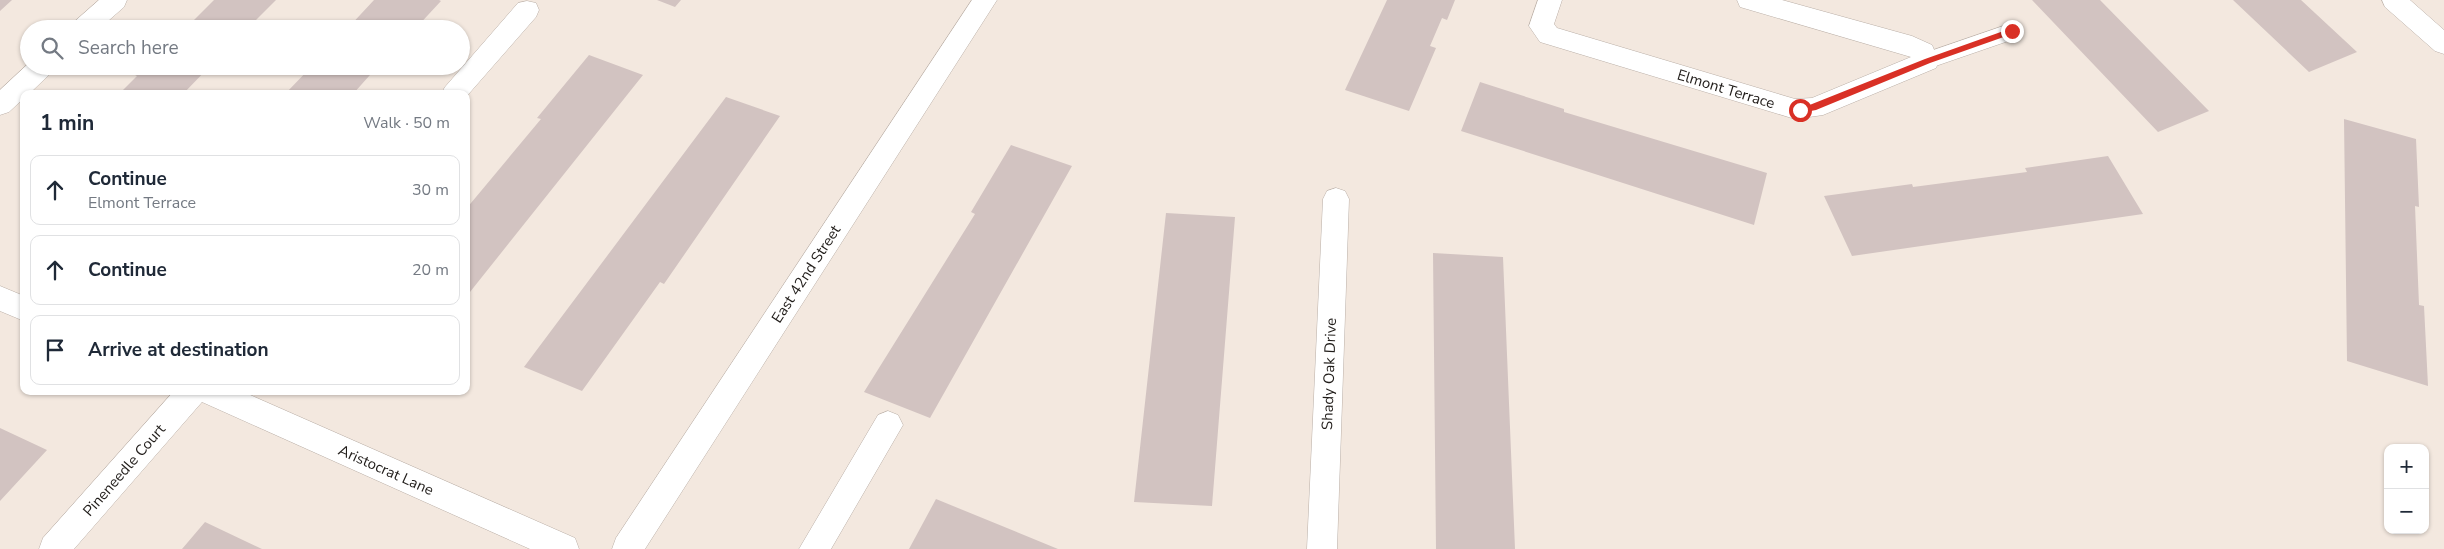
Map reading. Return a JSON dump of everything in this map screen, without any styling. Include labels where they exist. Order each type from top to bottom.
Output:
[{"type":"street","points":[[93,20],[115,0]]},
{"type":"street","name":"East 42nd Street","points":[[627,549],[985,0]]},
{"type":"street","name":"Elmont Terrace","points":[[1550,0],[1540,26],[1549,35],[1794,109],[1814,108],[1927,61]]},
{"type":"street","points":[[1749,0],[1912,46],[1923,52],[1927,61]]},
{"type":"street","points":[[2394,0],[2444,44]]},
{"type":"street","points":[[457,90],[527,10]]},
{"type":"street","points":[[0,105],[32,75]]},
{"type":"street","name":"Shady Oak Drive","points":[[1322,549],[1336,199]]},
{"type":"street","points":[[0,298],[20,307]]},
{"type":"street","name":"Pineneedle Court","points":[[54,549],[189,395]]},
{"type":"street","name":"Aristocrat Lane","points":[[217,395],[564,549]]},
{"type":"street","points":[[814,549],[888,425]]},
{"type":"lane","points":[[1927,61],[2012,31]]},
{"type":"building","points":[[0,0],[12,0],[0,11]]},
{"type":"building","points":[[214,0],[276,0],[256,20],[194,20]]},
{"type":"building","points":[[374,0],[441,1],[423,20],[355,20]]},
{"type":"building","points":[[657,0],[681,0],[675,7]]},
{"type":"building","points":[[1387,0],[1455,0],[1447,20],[1442,18],[1430,46],[1436,48],[1409,111],[1345,90]]},
{"type":"building","points":[[2032,0],[2100,0],[2209,111],[2158,132]]},
{"type":"building","points":[[2233,0],[2301,0],[2357,52],[2309,72]]},
{"type":"building","points":[[589,55],[643,75],[470,292],[470,204],[541,119],[537,118]]},
{"type":"building","points":[[135,75],[201,75],[187,90],[123,90],[137,76]]},
{"type":"building","points":[[303,75],[370,75],[357,90],[289,90]]},
{"type":"building","points":[[1480,82],[1564,109],[1564,112],[1767,173],[1754,225],[1461,131]]},
{"type":"building","points":[[726,97],[780,116],[664,284],[660,282],[582,391],[524,367]]},
{"type":"building","points":[[2344,119],[2416,139],[2419,207],[2415,206],[2419,305],[2424,306],[2428,386],[2347,361]]},
{"type":"building","points":[[1011,145],[1072,166],[930,418],[864,392],[975,214],[971,212]]},
{"type":"building","points":[[2108,156],[2143,214],[1852,256],[1824,196],[1912,184],[1913,187],[2027,172],[2025,168]]},
{"type":"building","points":[[1166,213],[1235,217],[1212,506],[1134,502]]},
{"type":"building","points":[[1433,253],[1503,257],[1515,549],[1436,549]]},
{"type":"building","points":[[0,428],[47,450],[0,501]]},
{"type":"building","points":[[936,499],[1058,549],[909,549]]},
{"type":"building","points":[[205,522],[262,549],[182,549]]},
{"type":"route","points":[[1800,110],[1814,108],[1927,61],[2012,31]]}]
